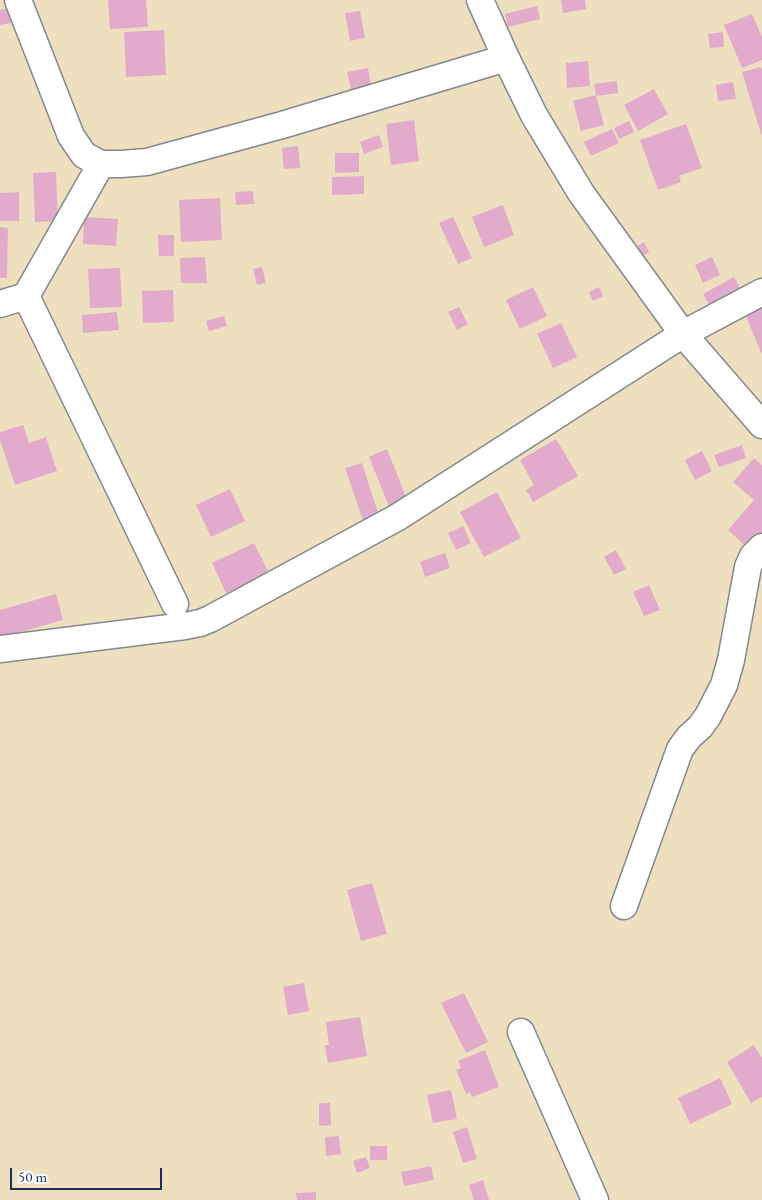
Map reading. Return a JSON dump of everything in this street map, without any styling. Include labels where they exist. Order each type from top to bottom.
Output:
[{"type":"street","points":[[18,0],[71,136],[84,155],[101,164],[147,162],[282,126],[506,58]]},
{"type":"street","points":[[480,0],[534,115],[581,193],[683,334],[762,425]]},
{"type":"street","points":[[0,304],[26,296],[101,164]]},
{"type":"street","points":[[0,649],[185,626],[210,619],[398,517],[683,334],[762,292]]},
{"type":"street","points":[[26,296],[174,604]]},
{"type":"street","points":[[624,906],[680,749],[708,716],[724,685],[731,660],[748,567],[753,556],[762,547]]},
{"type":"street","points":[[522,1032],[596,1200]]},
{"type":"building","points":[[108,0],[146,0],[148,27],[110,29]]},
{"type":"building","points":[[561,0],[585,0],[586,9],[563,13]]},
{"type":"building","points":[[537,6],[540,19],[508,27],[505,14]]},
{"type":"building","points":[[8,8],[11,23],[0,25],[0,10]]},
{"type":"building","points":[[360,11],[365,38],[350,41],[345,13]]},
{"type":"building","points":[[752,14],[762,37],[762,60],[742,68],[724,25]]},
{"type":"building","points":[[164,30],[166,75],[126,77],[124,32]]},
{"type":"building","points":[[723,32],[724,47],[710,48],[708,34]]},
{"type":"building","points":[[588,61],[590,86],[567,88],[566,63]]},
{"type":"building","points":[[761,67],[762,69],[762,137],[742,72]]},
{"type":"building","points":[[368,68],[372,90],[352,94],[347,72]]},
{"type":"building","points":[[617,81],[618,93],[596,96],[604,125],[581,131],[573,101],[596,95],[594,84]]},
{"type":"building","points":[[733,82],[736,99],[718,101],[716,85]]},
{"type":"building","points":[[654,89],[668,114],[638,131],[624,105]]},
{"type":"building","points":[[414,120],[419,161],[391,165],[386,124]]},
{"type":"building","points":[[629,121],[634,132],[619,139],[614,128]]},
{"type":"building","points":[[686,124],[702,168],[679,176],[681,182],[658,190],[640,140]]},
{"type":"building","points":[[612,129],[619,143],[591,156],[584,142]]},
{"type":"building","points":[[379,135],[383,147],[364,154],[360,142]]},
{"type":"building","points":[[298,146],[300,168],[284,169],[282,148]]},
{"type":"building","points":[[335,153],[359,153],[359,172],[335,173]]},
{"type":"building","points":[[56,172],[58,221],[35,222],[33,173]]},
{"type":"building","points":[[364,176],[364,194],[332,195],[332,177]]},
{"type":"building","points":[[253,191],[254,204],[236,205],[235,192]]},
{"type":"building","points":[[19,192],[19,221],[0,221],[0,193]]},
{"type":"building","points":[[220,198],[222,240],[181,242],[179,200]]},
{"type":"building","points":[[503,205],[514,235],[484,247],[472,217]]},
{"type":"building","points":[[84,217],[118,219],[116,246],[83,244]]},
{"type":"building","points":[[453,217],[472,258],[458,264],[439,223]]},
{"type":"building","points":[[0,227],[8,228],[7,278],[0,278]]},
{"type":"building","points":[[158,235],[174,235],[174,256],[159,256]]},
{"type":"building","points":[[644,242],[649,252],[641,257],[636,247]]},
{"type":"building","points":[[205,257],[207,283],[181,283],[180,258]]},
{"type":"building","points":[[712,257],[720,275],[703,283],[695,265]]},
{"type":"building","points":[[262,267],[266,283],[257,285],[253,269]]},
{"type":"building","points":[[120,268],[122,307],[90,308],[88,269]]},
{"type":"building","points":[[734,277],[743,293],[712,310],[703,294]]},
{"type":"building","points":[[533,287],[547,316],[520,329],[506,300]]},
{"type":"building","points":[[599,287],[603,296],[593,301],[589,292]]},
{"type":"building","points":[[173,290],[174,322],[143,323],[142,291]]},
{"type":"building","points":[[459,307],[468,324],[457,330],[448,312]]},
{"type":"building","points":[[762,307],[762,355],[745,314]]},
{"type":"building","points":[[117,312],[119,330],[83,333],[82,315]]},
{"type":"building","points":[[224,316],[227,326],[209,331],[206,321]]},
{"type":"building","points":[[561,323],[577,357],[553,368],[537,334]]},
{"type":"building","points":[[23,425],[29,443],[46,437],[57,471],[15,485],[0,440],[0,432]]},
{"type":"building","points":[[556,439],[578,476],[533,502],[526,490],[534,485],[520,460]]},
{"type":"building","points":[[742,445],[746,458],[719,467],[714,455]]},
{"type":"building","points":[[387,449],[408,502],[390,509],[369,457]]},
{"type":"building","points":[[702,451],[712,471],[695,480],[685,460]]},
{"type":"building","points":[[754,458],[762,465],[762,537],[750,550],[728,530],[754,500],[733,482]]},
{"type":"building","points":[[362,463],[379,516],[363,521],[345,468]]},
{"type":"building","points":[[230,489],[245,521],[211,537],[196,505]]},
{"type":"building","points":[[497,492],[521,538],[484,557],[460,512]]},
{"type":"building","points":[[463,526],[471,543],[456,550],[448,533]]},
{"type":"building","points":[[254,543],[269,573],[226,593],[212,563]]},
{"type":"building","points":[[616,550],[626,569],[614,575],[604,557]]},
{"type":"building","points":[[445,553],[450,568],[425,577],[420,562]]},
{"type":"building","points":[[649,585],[660,610],[644,616],[633,592]]},
{"type":"building","points":[[56,594],[63,620],[0,638],[0,610]]},
{"type":"building","points":[[372,883],[387,934],[361,941],[347,890]]},
{"type":"building","points":[[304,983],[309,1011],[288,1015],[283,987]]},
{"type":"building","points":[[464,993],[488,1042],[466,1053],[441,1003]]},
{"type":"building","points":[[360,1017],[367,1056],[328,1063],[325,1045],[329,1045],[326,1022]]},
{"type":"building","points":[[754,1045],[762,1056],[762,1097],[751,1103],[727,1062]]},
{"type":"building","points":[[485,1050],[499,1087],[472,1097],[470,1092],[466,1094],[456,1070],[461,1068],[458,1061]]},
{"type":"building","points":[[720,1078],[732,1104],[690,1124],[678,1098]]},
{"type":"building","points":[[451,1090],[457,1119],[433,1123],[427,1095]]},
{"type":"building","points":[[319,1103],[330,1103],[331,1125],[319,1126]]},
{"type":"building","points":[[467,1127],[477,1159],[463,1163],[453,1132]]},
{"type":"building","points":[[339,1136],[341,1154],[326,1156],[325,1137]]},
{"type":"building","points":[[370,1146],[387,1146],[387,1160],[370,1160]]},
{"type":"building","points":[[366,1157],[370,1168],[357,1173],[353,1161]]},
{"type":"building","points":[[431,1166],[434,1180],[404,1186],[401,1172]]},
{"type":"building","points":[[483,1180],[489,1200],[474,1200],[469,1185]]},
{"type":"building","points":[[316,1192],[316,1200],[297,1200],[296,1193]]}]
